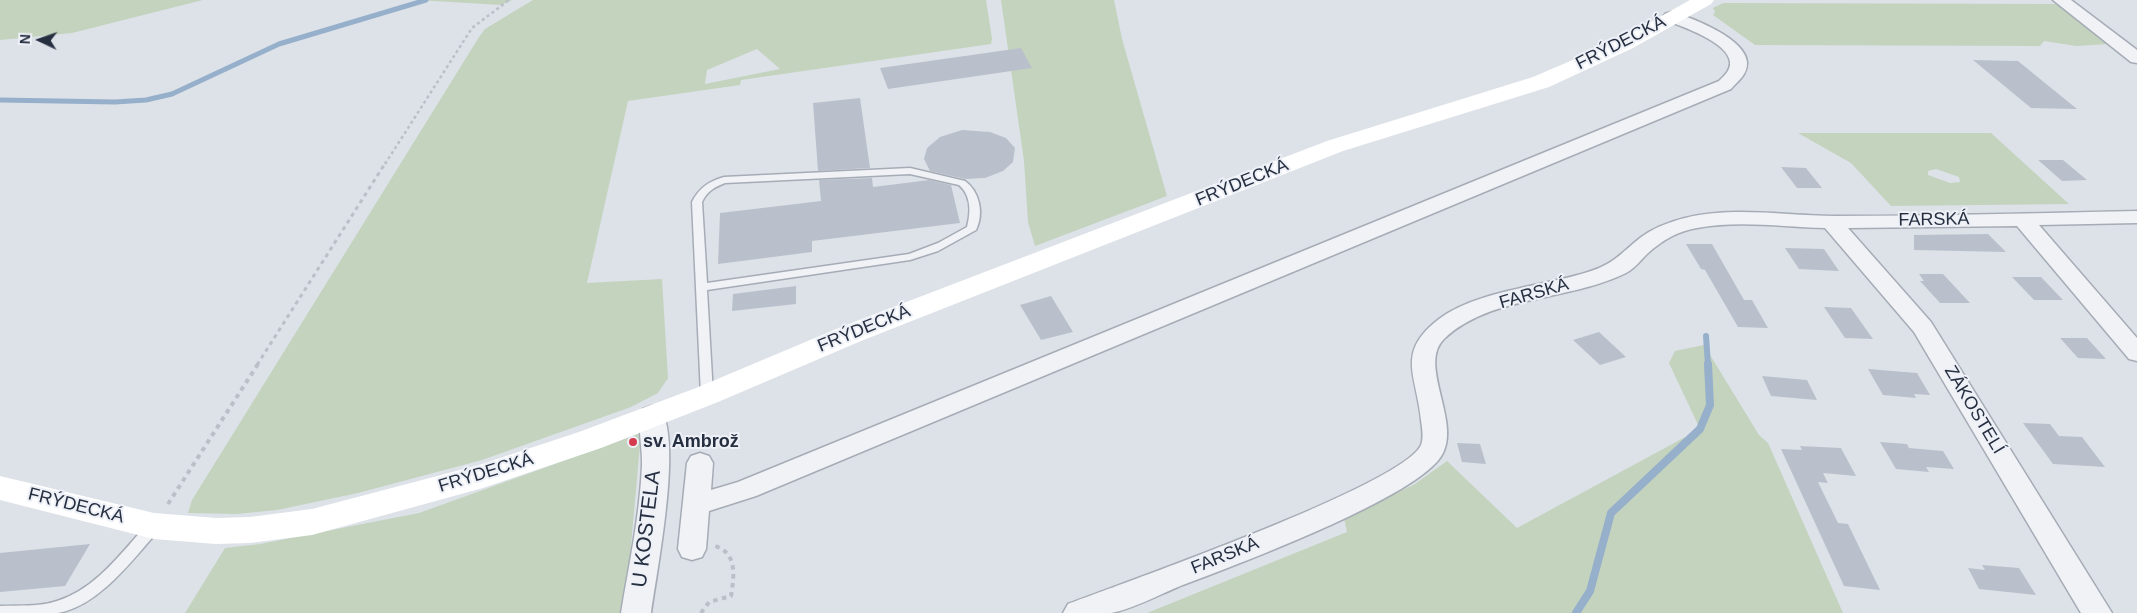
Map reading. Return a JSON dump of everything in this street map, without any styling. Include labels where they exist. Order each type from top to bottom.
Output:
[{"type":"street","name":"FRÝDECKÁ","points":[[0,488],[154,526],[192,530],[250,530],[304,524],[344,515],[483,476],[590,440],[707,395],[851,334],[1335,146],[1541,82],[1617,48],[1704,0]]},
{"type":"street","points":[[2062,0],[2137,58]]},
{"type":"street","points":[[696,505],[756,486],[1725,86],[1734,78],[1739,69],[1738,60],[1725,43],[1704,29],[1671,17]]},
{"type":"street","name":"FARSKÁ","points":[[1078,613],[1214,561],[1367,496],[1418,466],[1431,451],[1435,438],[1424,369],[1424,348],[1432,334],[1454,318],[1524,295],[1620,268],[1654,237],[1678,225],[1722,218],[1831,222],[2137,217]]},
{"type":"street","points":[[2022,219],[2137,353]]},
{"type":"street","name":"ZÁKOSTELÍ","points":[[1831,222],[1923,327],[2097,613]]},
{"type":"street","name":"U KOSTELA","points":[[636,613],[652,502],[657,438],[652,415]]},
{"type":"street","points":[[692,549],[700,463]]},
{"type":"lane","points":[[701,287],[910,257],[928,252],[945,246],[972,228],[976,207],[968,186],[910,171],[716,183],[709,185],[701,193],[697,202],[701,287],[707,395]]},
{"type":"lane","points":[[0,612],[56,610],[86,593],[102,581],[154,526]]},
{"type":"path","points":[[154,526],[472,28],[509,0]]},
{"type":"path","points":[[692,549],[711,545],[720,547],[732,557],[734,574],[730,596],[713,598],[704,606],[702,613]]},
{"type":"green space","points":[[0,0],[203,0],[72,33],[0,40]]},
{"type":"green space","points":[[417,0],[512,0],[501,5]]},
{"type":"green space","points":[[533,0],[986,0],[992,39],[991,44],[741,80],[740,85],[628,101],[587,283],[662,279],[668,378],[658,393],[631,407],[482,460],[358,493],[277,510],[237,514],[188,513],[192,500],[485,29]],"holes":[[[757,49],[780,69],[705,84],[707,70]]]},
{"type":"green space","points":[[1001,0],[1114,0],[1122,39],[1167,196],[1035,246],[1028,222],[1024,161]]},
{"type":"green space","points":[[1723,3],[2057,4],[2109,44],[2076,46],[2044,41],[2040,46],[1755,45],[1713,15],[1715,12],[1713,8]]},
{"type":"green space","points":[[1798,133],[1991,133],[2069,204],[1891,206],[1851,163]],"holes":[[[1936,169],[1959,177],[1960,182],[1950,183],[1928,175],[1928,171]]]},
{"type":"green space","points":[[1704,345],[1759,435],[1768,443],[1843,613],[1147,613],[1347,532],[1344,518],[1415,484],[1447,461],[1517,528],[1700,429],[1669,363],[1675,351]]},
{"type":"green space","points":[[641,433],[625,613],[185,613],[225,548],[260,544],[419,513]]},
{"type":"building","points":[[1021,48],[1032,68],[888,89],[880,68]]},
{"type":"building","points":[[1973,60],[2018,61],[2077,109],[2031,108]]},
{"type":"building","points":[[860,98],[870,168],[818,171],[813,103]]},
{"type":"building","points":[[962,130],[990,132],[1006,138],[1015,148],[1013,162],[1003,171],[985,178],[965,179],[930,171],[924,159],[927,148],[940,137]]},
{"type":"building","points":[[2038,160],[2063,160],[2087,180],[2062,181]]},
{"type":"building","points":[[1781,167],[1806,168],[1822,188],[1797,188]]},
{"type":"building","points":[[872,178],[873,187],[929,180],[951,185],[960,223],[812,241],[812,252],[718,264],[720,213],[821,201],[819,180]]},
{"type":"building","points":[[1988,234],[2006,252],[1914,250],[1914,235]]},
{"type":"building","points":[[1686,244],[1712,244],[1744,300],[1752,300],[1768,328],[1738,327],[1705,270],[1701,269]]},
{"type":"building","points":[[1785,248],[1824,249],[1839,271],[1799,269]]},
{"type":"building","points":[[1919,274],[1943,274],[1970,303],[1940,303],[1920,281],[1924,281]]},
{"type":"building","points":[[2012,277],[2041,277],[2063,300],[2034,300]]},
{"type":"building","points":[[796,286],[796,304],[732,311],[733,294]]},
{"type":"building","points":[[1051,296],[1073,332],[1041,340],[1020,305]]},
{"type":"building","points":[[1824,307],[1851,308],[1873,339],[1845,338]]},
{"type":"building","points":[[1599,332],[1626,357],[1600,365],[1573,340]]},
{"type":"building","points":[[2060,338],[2087,338],[2106,359],[2078,358]]},
{"type":"building","points":[[1868,369],[1917,373],[1930,395],[1914,394],[1916,398],[1883,395]]},
{"type":"building","points":[[1762,376],[1807,380],[1817,400],[1771,396]]},
{"type":"building","points":[[2023,423],[2050,424],[2059,436],[2082,437],[2105,467],[2053,464]]},
{"type":"building","points":[[1880,442],[1907,444],[1909,448],[1943,451],[1954,469],[1926,467],[1929,472],[1896,469]]},
{"type":"building","points":[[1457,443],[1480,444],[1486,464],[1462,462]]},
{"type":"building","points":[[1800,446],[1841,448],[1856,476],[1823,473],[1828,483],[1818,482],[1838,523],[1848,524],[1880,590],[1844,586],[1781,449],[1802,450]]},
{"type":"building","points":[[90,544],[65,586],[0,592],[0,553]]},
{"type":"building","points":[[1982,565],[2019,568],[2036,595],[1979,589],[1968,568],[1985,570]]},
{"type":"waterway","points":[[0,100],[115,102],[146,100],[172,94],[279,44],[426,0]]},
{"type":"waterway","points":[[1706,336],[1708,365]]},
{"type":"waterway","points":[[1576,613],[1590,591],[1611,513],[1700,429],[1710,405],[1708,364]]},
{"type":"place","name":"sv. Ambrož","points":[[633,442]]}]
